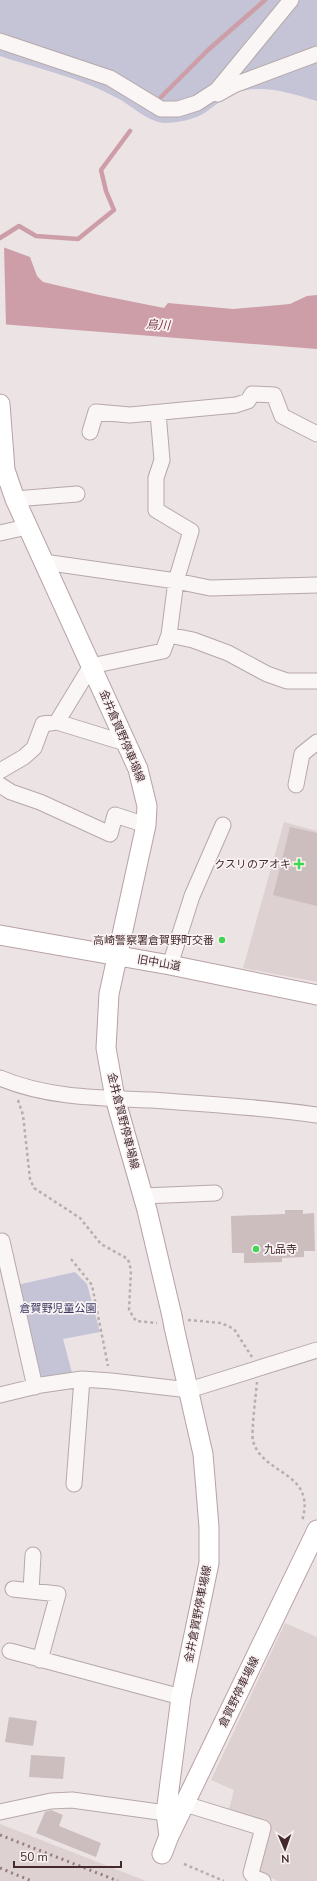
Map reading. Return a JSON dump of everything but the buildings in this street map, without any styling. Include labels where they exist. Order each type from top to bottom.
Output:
[{"type":"main road","name":"金井倉賀野停車場線","points":[[0,404],[5,470],[15,499],[138,770],[147,806],[146,825],[110,994],[106,1048],[115,1098],[143,1196],[203,1454],[209,1527],[209,1563],[181,1698],[166,1813],[169,1836]]},
{"type":"main road","name":"旧中山道","points":[[0,935],[170,965],[317,995]]},
{"type":"main road","name":"倉賀野停車場線","points":[[162,1854],[308,1528]]},
{"type":"street","points":[[0,41],[110,78],[161,109],[178,109],[197,103],[217,90],[291,0]]},
{"type":"street","points":[[0,46],[108,82],[137,99],[148,109],[169,114],[189,112],[210,101],[234,85],[317,54]]},
{"type":"street","points":[[90,432],[96,412],[130,415],[202,407],[236,405],[248,401],[252,394],[274,395],[282,416],[317,434]]},
{"type":"street","points":[[57,722],[91,666],[163,651],[169,635],[176,581],[191,532],[156,510],[156,478],[162,460],[158,413]]},
{"type":"street","points":[[15,499],[76,494]]},
{"type":"street","points":[[0,533],[27,527]]},
{"type":"street","points":[[44,562],[176,581],[210,588],[317,585]]},
{"type":"street","points":[[169,635],[193,640],[228,654],[267,674],[287,680],[317,681]]},
{"type":"street","points":[[0,771],[24,757],[34,748],[43,724],[57,722],[126,743]]},
{"type":"street","points":[[296,785],[302,754],[317,742]]},
{"type":"street","points":[[0,785],[11,792],[40,802],[110,834],[115,815],[146,825]]},
{"type":"street","points":[[170,965],[192,896],[223,824]]},
{"type":"street","points":[[0,1078],[14,1084],[56,1094],[270,1108],[317,1115]]},
{"type":"street","points":[[143,1196],[214,1194]]},
{"type":"street","points":[[2,1241],[35,1387]]},
{"type":"street","points":[[0,1395],[82,1379],[189,1390],[258,1367],[317,1350]]},
{"type":"street","points":[[74,1484],[82,1379]]},
{"type":"street","points":[[32,1591],[34,1555]]},
{"type":"street","points":[[13,1589],[58,1594],[40,1660]]},
{"type":"street","points":[[10,1651],[181,1698]]},
{"type":"street","points":[[0,1812],[51,1801],[72,1800],[166,1813]]},
{"type":"street","points":[[184,1804],[263,1828],[251,1872],[255,1878],[263,1881]]},
{"type":"path","points":[[14,1084],[23,1115],[30,1179],[34,1188],[80,1218],[101,1244],[128,1258],[131,1270],[129,1310],[136,1321],[172,1322],[194,1319],[221,1323],[234,1329],[245,1345],[258,1367],[253,1440],[260,1454],[302,1486],[306,1499],[305,1515],[308,1528]]},
{"type":"path","points":[[71,1259],[92,1285],[111,1381]]},
{"type":"path","points":[[184,1864],[224,1881]]},
{"type":"shaded area","points":[[284,822],[317,831],[317,982],[243,968]]},
{"type":"shaded area","points":[[285,1623],[317,1637],[317,1881],[278,1881],[257,1871],[267,1825],[228,1813],[234,1790],[211,1780]]},
{"type":"shaded area","points":[[0,1824],[136,1877],[146,1881],[0,1881]]},
{"type":"green space","points":[[0,0],[317,0],[317,101],[277,90],[247,90],[228,96],[206,112],[192,119],[170,123],[158,122],[146,117],[123,101],[89,85],[60,74],[0,56]]},
{"type":"green space","name":"倉賀野児童公園","points":[[75,1272],[87,1284],[100,1332],[63,1339],[72,1373],[42,1379],[17,1285]]},
{"type":"water","name":"烏川","points":[[0,246],[30,257],[37,276],[43,282],[164,308],[168,303],[233,309],[290,304],[307,296],[317,295],[317,349],[0,324]]},
{"type":"pier","points":[[0,244],[4,245],[6,326],[0,326]]},
{"type":"waterway","points":[[161,97],[208,50],[265,0]]},
{"type":"waterway","points":[[0,238],[19,226],[36,236],[78,239],[114,210],[106,191],[101,170],[130,131]]},
{"type":"railway","points":[[0,1835],[118,1881]]},
{"type":"railway","points":[[0,1868],[32,1881]]},
{"type":"place","name":"クスリのアオキ","points":[[299,864]]},
{"type":"place","name":"高崎警察署倉賀野町交番","points":[[222,940]]},
{"type":"place","name":"九品寺","points":[[256,1249]]}]
